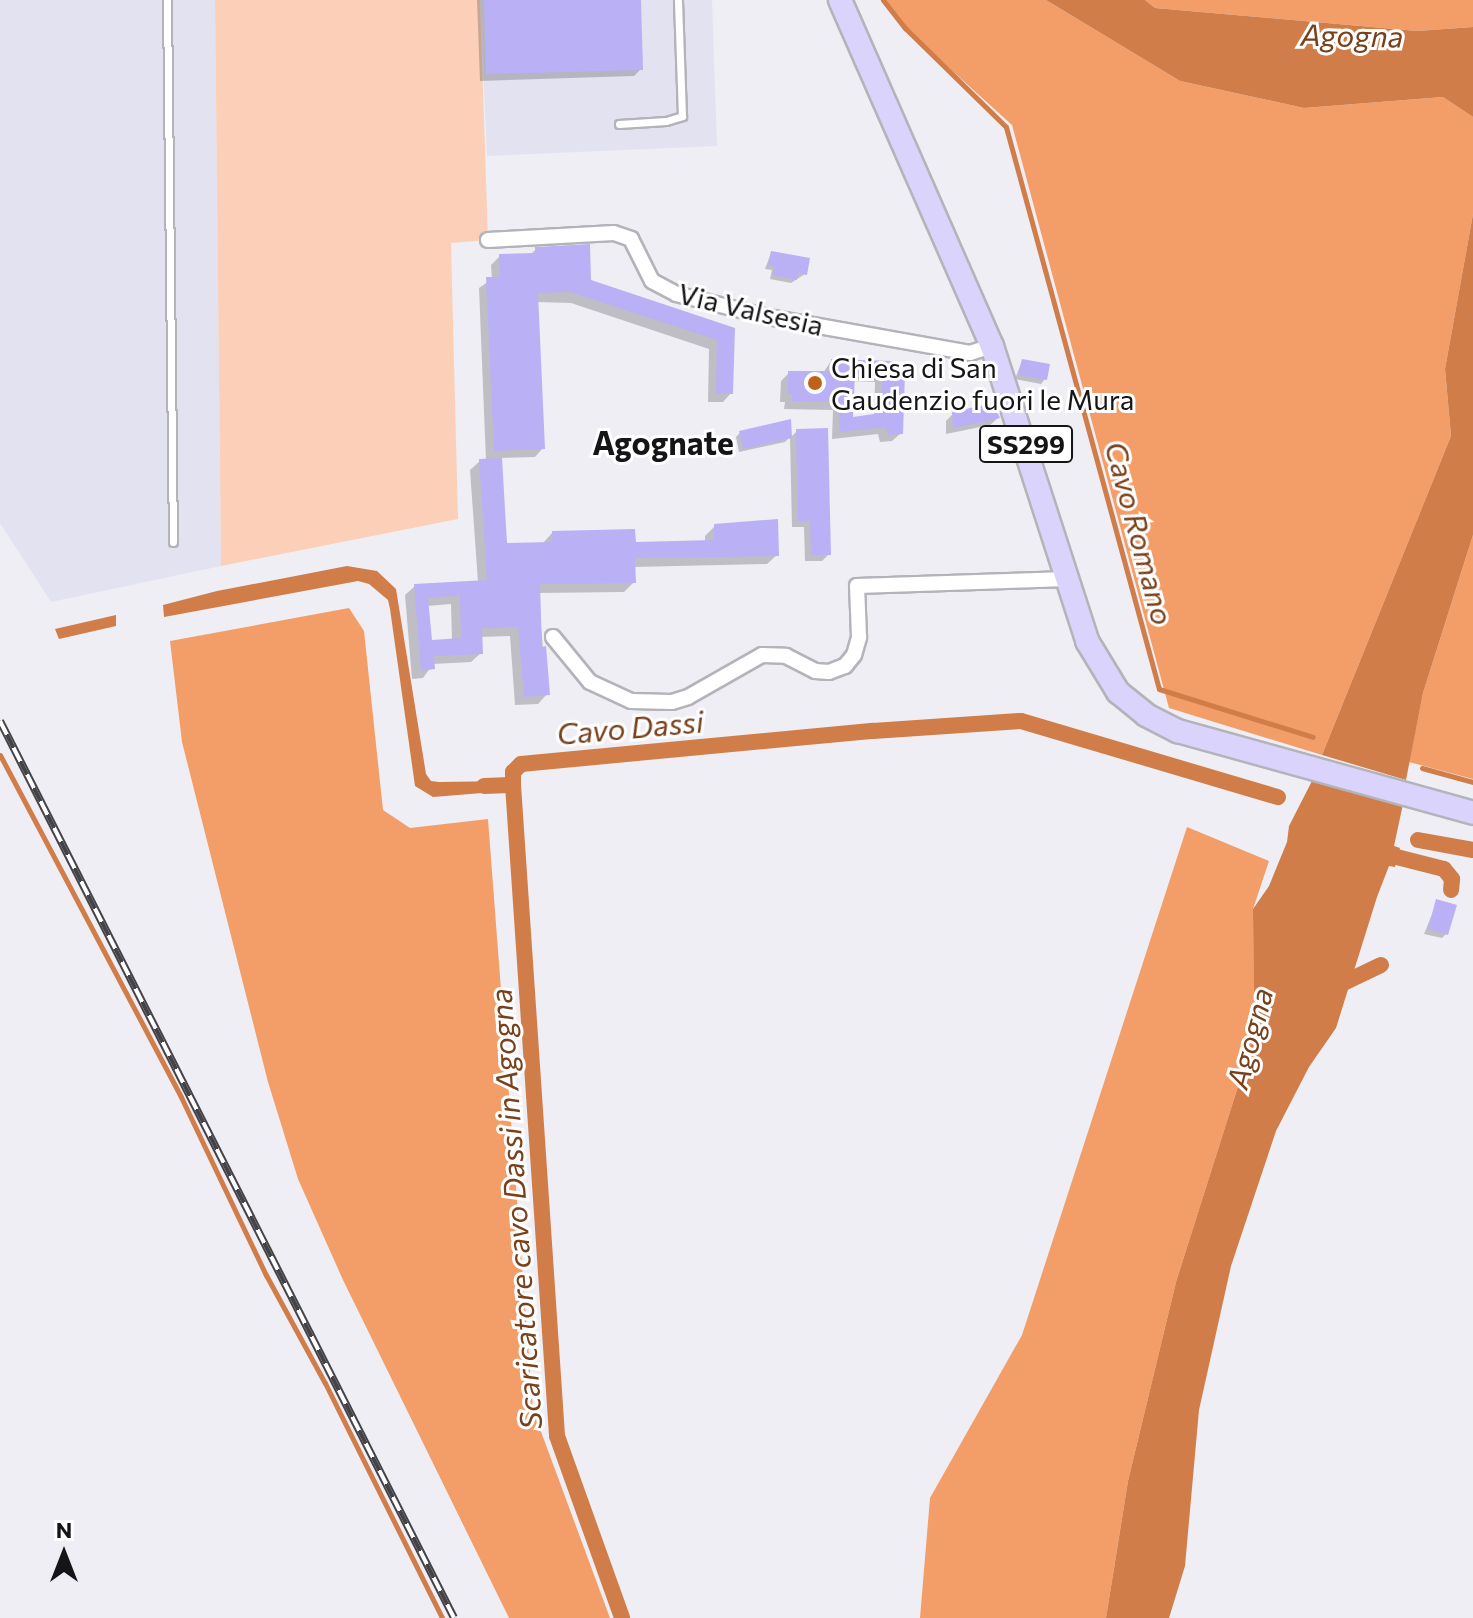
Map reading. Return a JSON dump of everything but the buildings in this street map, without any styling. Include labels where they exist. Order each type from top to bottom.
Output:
[{"type":"main road","name":"SS299","points":[[840,0],[992,346],[1087,641],[1118,692],[1146,715],[1178,731],[1473,813]]},
{"type":"street","name":"Via Valsesia","points":[[488,240],[614,233],[631,239],[652,281],[676,294],[768,317],[970,353],[992,346]]},
{"type":"street","points":[[553,637],[590,682],[631,701],[672,702],[688,697],[762,655],[786,656],[815,671],[829,672],[845,666],[854,655],[859,637],[857,586],[1068,579]]},
{"type":"lane","points":[[167,0],[173,542]]},
{"type":"lane","points":[[619,124],[666,121],[682,116],[678,0]]},
{"type":"shaded area","points":[[0,0],[215,0],[221,566],[51,602],[0,523]]},
{"type":"shaded area","points":[[215,0],[480,0],[488,240],[451,243],[458,519],[221,566]]},
{"type":"shaded area","points":[[480,0],[712,0],[717,146],[487,156]]},
{"type":"shaded area","points":[[885,0],[1046,0],[1180,81],[1304,108],[1443,97],[1473,117],[1473,214],[1445,369],[1451,436],[1322,755],[1169,708],[1012,125],[905,28]]},
{"type":"shaded area","points":[[1145,0],[1473,0],[1473,27],[1417,31],[1155,8]]},
{"type":"shaded area","points":[[1473,535],[1473,779],[1409,762],[1423,693]]},
{"type":"shaded area","points":[[349,608],[364,631],[383,810],[410,828],[488,819],[533,1410],[610,1618],[509,1618],[343,1280],[298,1179],[268,1082],[182,742],[170,641]]},
{"type":"shaded area","points":[[1187,827],[1269,861],[1253,909],[1254,1036],[1176,1282],[1128,1481],[1106,1618],[920,1618],[930,1498],[1022,1335]]},
{"type":"water","name":"Agogna","points":[[1046,0],[1145,0],[1155,8],[1417,31],[1473,27],[1473,117],[1443,97],[1304,108],[1180,81]]},
{"type":"water","points":[[1473,214],[1473,535],[1423,693],[1406,780],[1322,755],[1451,436],[1445,369]]},
{"type":"water","points":[[347,566],[377,571],[396,589],[426,774],[431,781],[439,782],[506,781],[507,791],[433,797],[415,786],[388,600],[369,584],[358,581],[164,617],[163,605],[217,591]]},
{"type":"water","points":[[116,615],[116,626],[59,639],[55,629]]},
{"type":"water","points":[[1313,779],[1403,804],[1394,846],[1400,848],[1395,867],[1389,866],[1377,897],[1336,1028],[1309,1067],[1276,1131],[1231,1266],[1199,1410],[1185,1566],[1169,1618],[1106,1618],[1128,1481],[1176,1282],[1254,1036],[1253,909],[1269,886],[1287,842],[1289,826]]},
{"type":"waterway","name":"Cavo Romano","points":[[883,0],[905,28],[1006,127],[1159,689],[1313,737]]},
{"type":"waterway","name":"Cavo Dassi","points":[[484,786],[513,785],[513,772],[521,764],[873,731],[1021,721],[1278,797]]},
{"type":"waterway","points":[[0,755],[181,1097],[266,1275],[325,1383],[442,1618]]},
{"type":"waterway","name":"Cavo Romano","points":[[1422,768],[1473,782]]},
{"type":"waterway","name":"Scaricatore cavo Dassi in Agogna","points":[[513,785],[557,1436],[622,1618]]},
{"type":"waterway","name":"Cavo Dassi","points":[[1418,840],[1473,850]]},
{"type":"waterway","points":[[1377,852],[1444,869],[1452,879],[1451,890]]},
{"type":"waterway","points":[[1335,987],[1381,965]]},
{"type":"railway","points":[[0,721],[454,1618]]},
{"type":"place","name":"Chiesa di San Gaudenzio fuori le Mura","points":[[815,383]]},
{"type":"district","name":"Agognate","points":[[663,442]]}]
